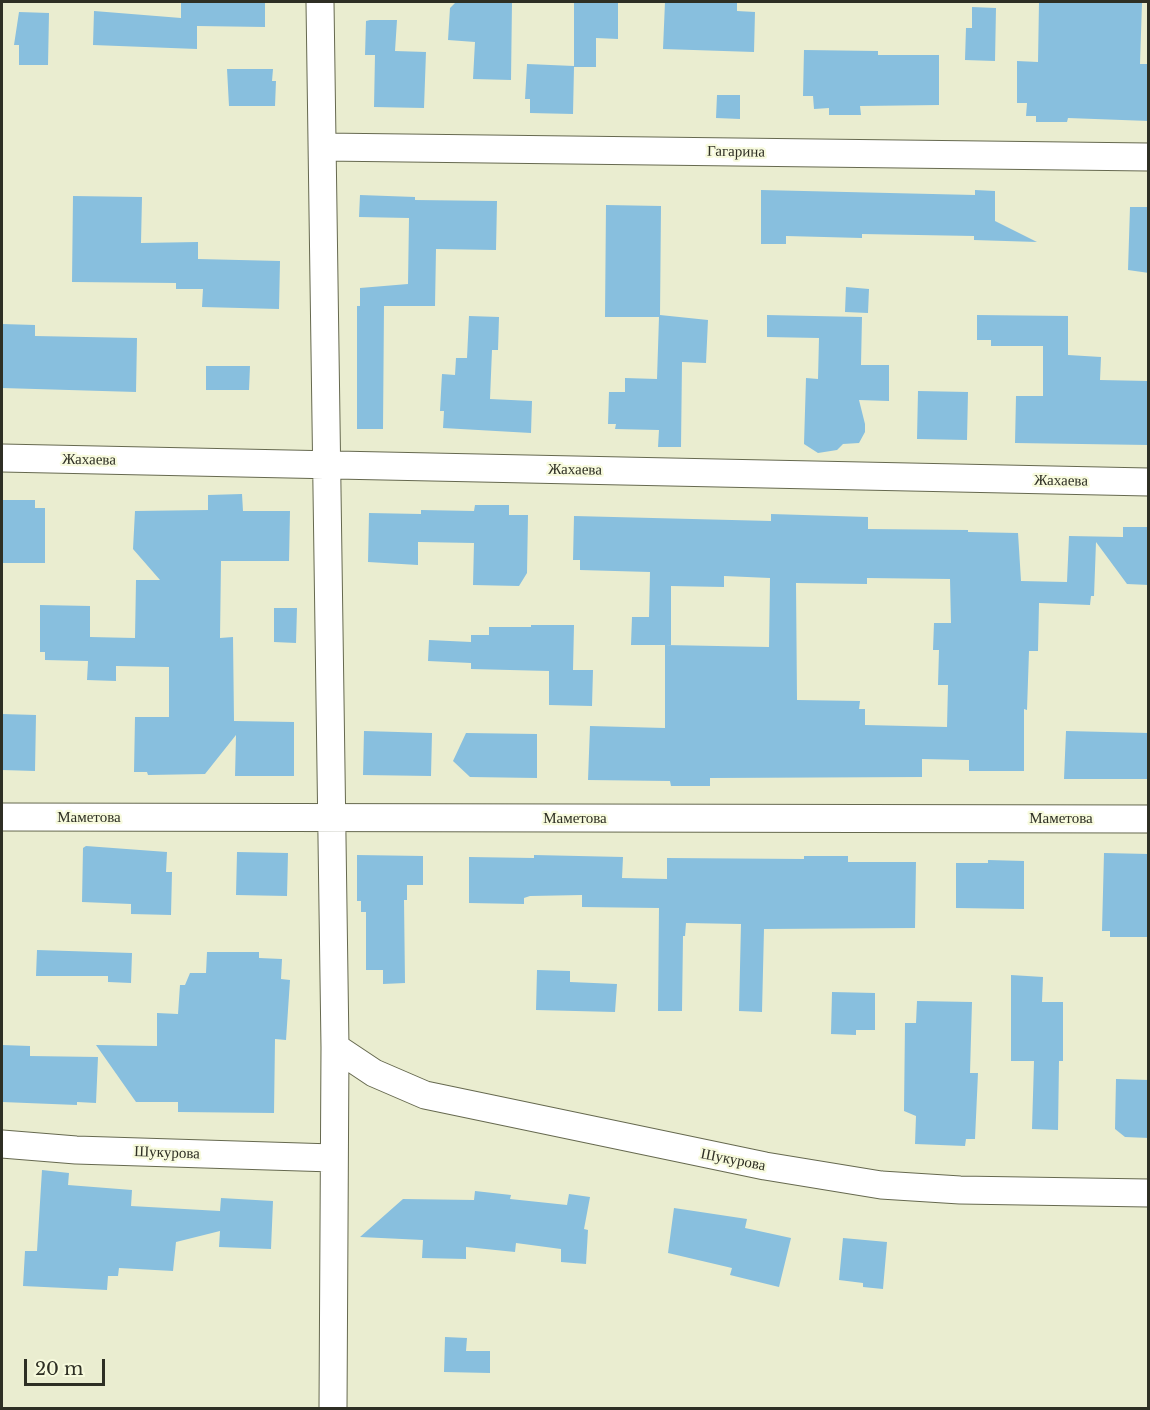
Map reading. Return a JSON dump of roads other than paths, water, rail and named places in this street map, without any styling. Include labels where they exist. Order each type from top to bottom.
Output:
[{"type":"street","points":[[320,2],[324,417],[327,464],[335,1047],[332,1407]]},
{"type":"street","name":"Гагарина","points":[[323,147],[1149,157]]},
{"type":"street","name":"Жахаева","points":[[2,458],[1149,483]]},
{"type":"street","name":"Маметова","points":[[2,817],[1149,819]]},
{"type":"street","name":"Шукурова","points":[[335,1047],[374,1073],[425,1095],[765,1166],[881,1185],[960,1190],[1149,1193]]},
{"type":"street","name":"Шукурова","points":[[2,1144],[76,1150],[333,1158]]}]
